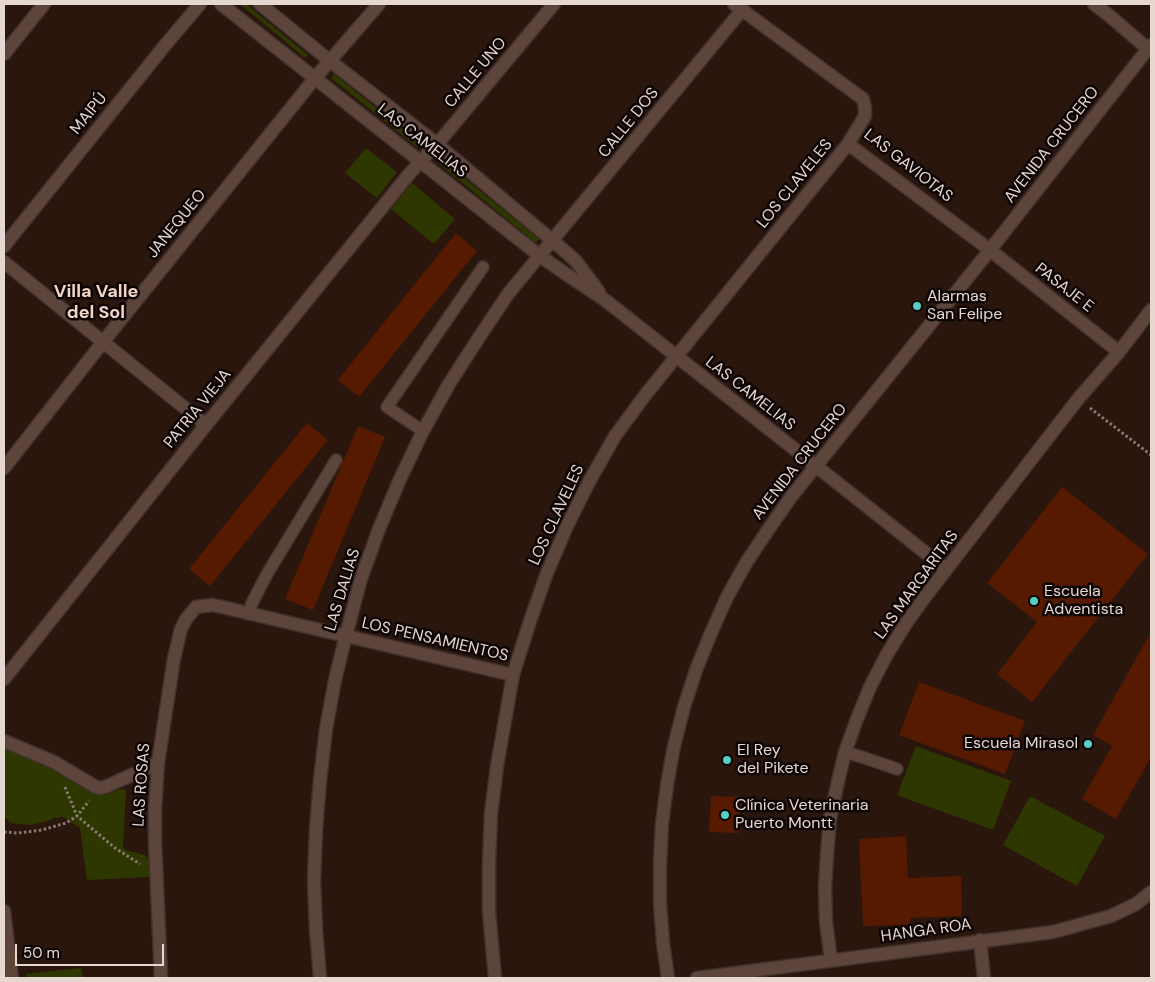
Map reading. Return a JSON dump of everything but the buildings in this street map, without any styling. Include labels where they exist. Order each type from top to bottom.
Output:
[{"type":"street","points":[[4,54],[44,4]]},
{"type":"street","name":"MAIPÚ","points":[[4,246],[200,4]]},
{"type":"street","name":"LAS CAMELIAS","points":[[221,4],[540,256],[605,300],[946,569]]},
{"type":"street","name":"LAS CAMELIAS","points":[[260,4],[437,144],[553,241],[576,261],[605,300]]},
{"type":"street","name":"JANEQUEO","points":[[4,468],[316,78],[379,4]]},
{"type":"street","name":"CALLE UNO","points":[[421,161],[554,4]]},
{"type":"street","points":[[1094,4],[1150,47]]},
{"type":"street","name":"LAS GAVIOTAS","points":[[738,7],[863,99],[865,116],[848,144],[990,250]]},
{"type":"street","name":"CALLE DOS","points":[[540,256],[738,7]]},
{"type":"street","name":"AVENIDA CRUCERO","points":[[668,978],[660,903],[662,824],[667,785],[684,707],[696,670],[727,597],[746,563],[768,530],[816,466],[1150,47]]},
{"type":"street","name":"LOS CLAVELES","points":[[495,978],[490,911],[489,863],[491,814],[497,766],[513,675],[547,573],[567,526],[615,436],[676,356],[848,144]]},
{"type":"street","name":"PATRIA VIEJA","points":[[4,679],[206,424],[421,161]]},
{"type":"street","name":"PASAJE E","points":[[990,250],[1118,352]]},
{"type":"street","name":"LAS DALIAS","points":[[320,978],[314,880],[318,805],[326,729],[335,680],[362,579],[379,529],[423,431],[449,384],[478,338],[508,294],[540,256]]},
{"type":"street","points":[[4,262],[206,424]]},
{"type":"street","name":"LAS MARGARITAS","points":[[831,960],[826,922],[825,888],[826,854],[832,811],[845,752],[870,687],[905,625],[946,569],[1078,399],[1151,310]]},
{"type":"street","name":"LOS PENSAMIENTOS","points":[[202,605],[212,605],[346,635],[513,675]]},
{"type":"street","name":"LAS ROSAS","points":[[161,978],[155,810],[158,763],[174,658],[181,629],[191,612],[196,607],[202,605]]},
{"type":"street","points":[[4,741],[54,762],[96,787],[101,788],[158,763]]},
{"type":"street","name":"HANGA ROA","points":[[697,978],[1053,932],[1111,916],[1136,904],[1151,892]]},
{"type":"street","points":[[4,911],[12,978]]},
{"type":"street","points":[[980,940],[984,978]]},
{"type":"lane","points":[[423,431],[387,407],[483,267]]},
{"type":"lane","points":[[248,614],[266,574],[336,460]]},
{"type":"lane","points":[[845,752],[897,769]]},
{"type":"path","points":[[1078,399],[1151,455]]},
{"type":"path","points":[[54,762],[77,816],[115,848],[156,874]]},
{"type":"path","points":[[4,832],[18,833],[42,830],[66,823],[77,816]]},
{"type":"green space","points":[[240,4],[246,4],[308,55],[305,58]]},
{"type":"green space","points":[[334,74],[421,144],[418,148],[331,78]]},
{"type":"green space","points":[[366,148],[397,172],[377,198],[345,173]]},
{"type":"green space","points":[[441,159],[539,239],[536,243],[438,163]]},
{"type":"green space","points":[[412,183],[455,219],[434,244],[391,209]]},
{"type":"green space","points":[[916,746],[1011,781],[993,830],[897,795]]},
{"type":"green space","points":[[4,747],[47,762],[63,774],[100,795],[125,789],[124,849],[145,855],[151,866],[149,877],[87,880],[80,828],[63,817],[30,825],[11,823],[4,816]]},
{"type":"green space","points":[[1030,796],[1105,836],[1077,886],[1003,845]]},
{"type":"green space","points":[[81,968],[83,978],[26,978],[26,974]]},
{"type":"place","name":"Alarmas San Felipe","points":[[917,306]]},
{"type":"place","name":"Escuela Adventista","points":[[1034,601]]},
{"type":"place","name":"Escuela Mirasol","points":[[1088,744]]},
{"type":"place","name":"El Rey del Pikete","points":[[727,760]]},
{"type":"place","name":"Clínica Veterinaria Puerto Montt","points":[[725,815]]},
{"type":"district","name":"Villa Valle del Sol","points":[[96,302]]}]
